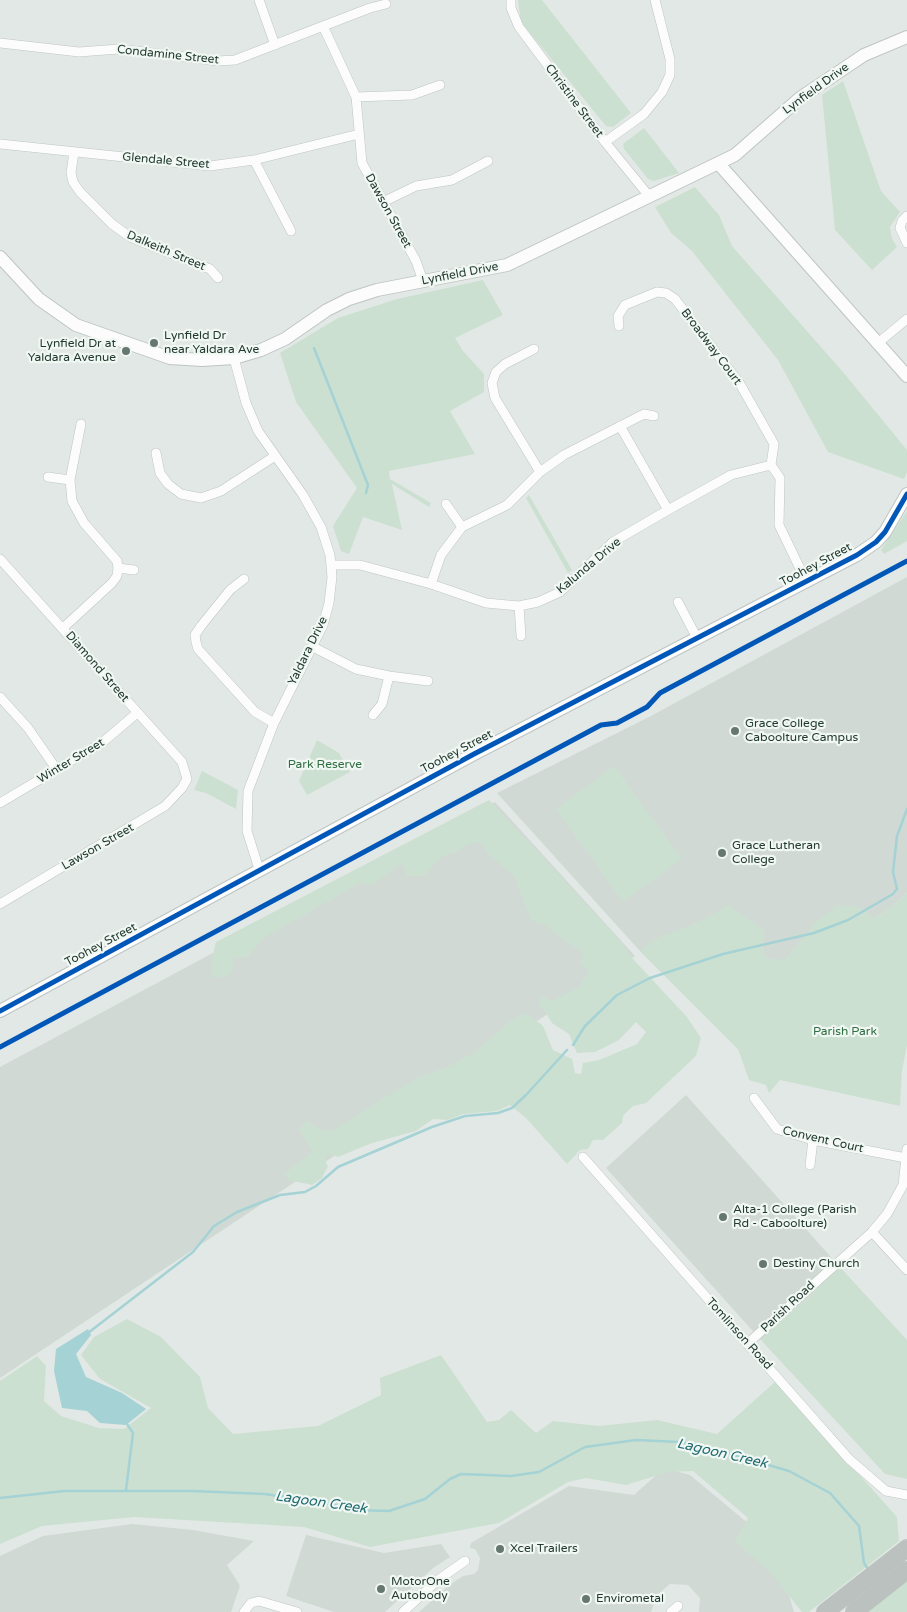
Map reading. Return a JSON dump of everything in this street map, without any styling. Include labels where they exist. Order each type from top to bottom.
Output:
[{"type":"highway","points":[[826,1612],[902,1563]]},
{"type":"highway","points":[[840,1612],[902,1563]]},
{"type":"highway","points":[[854,1612],[902,1563]]},
{"type":"street","points":[[259,0],[275,45]]},
{"type":"street","name":"Christine Street","points":[[511,0],[511,8],[519,27],[604,142],[649,196]]},
{"type":"street","points":[[604,142],[644,114],[662,92],[670,74],[670,59],[655,0]]},
{"type":"street","name":"Condamine Street","points":[[0,43],[79,52],[119,49],[218,61],[248,56],[370,8],[386,4]]},
{"type":"street","name":"Dawson Street","points":[[323,26],[356,97],[362,163],[416,261],[423,281]]},
{"type":"street","name":"Lynfield Drive","points":[[0,257],[39,299],[76,325],[170,358],[202,360],[234,358],[273,346],[327,310],[349,299],[377,290],[507,265],[735,155],[800,98],[864,55],[907,37]]},
{"type":"street","points":[[356,97],[412,96],[440,85]]},
{"type":"street","name":"Glendale Street","points":[[0,144],[210,166],[254,160],[359,134]]},
{"type":"street","name":"Dalkeith Street","points":[[74,152],[71,173],[73,182],[80,192],[112,224],[130,237],[210,269],[218,278]]},
{"type":"street","points":[[254,160],[291,231]]},
{"type":"street","points":[[383,202],[416,186],[452,180],[488,162]]},
{"type":"street","points":[[718,164],[907,376]]},
{"type":"street","points":[[907,216],[900,228],[901,235],[907,243]]},
{"type":"street","name":"Broadway Court","points":[[619,326],[618,316],[626,305],[657,292],[666,293],[675,299],[740,384],[774,444],[771,465]]},
{"type":"street","points":[[878,343],[907,319]]},
{"type":"street","points":[[534,348],[505,364],[496,372],[492,383],[495,398],[540,472]]},
{"type":"street","name":"Yaldara Drive","points":[[234,358],[246,403],[258,431],[314,511],[326,540],[331,565],[329,603],[323,625],[274,723],[252,778],[246,803],[248,831],[259,869]]},
{"type":"street","points":[[431,584],[440,555],[462,527],[507,504],[540,472],[564,456],[644,414],[654,416]]},
{"type":"street","points":[[63,628],[112,583],[117,576],[118,568],[117,561],[76,512],[72,501],[70,480],[82,424]]},
{"type":"street","points":[[620,426],[668,510]]},
{"type":"street","points":[[156,452],[160,473],[168,484],[181,494],[201,498],[222,491],[275,456]]},
{"type":"street","points":[[771,465],[780,478],[779,525],[806,581]]},
{"type":"street","name":"Kalunda Drive","points":[[331,565],[360,565],[431,584],[486,603],[519,606],[538,602],[560,592],[613,542],[731,475],[771,465]]},
{"type":"street","points":[[48,477],[70,480]]},
{"type":"street","name":"Toohey Street","points":[[0,1011],[244,880],[259,869],[276,863],[474,754],[806,581],[876,542],[893,521],[907,494]]},
{"type":"street","points":[[446,504],[462,527]]},
{"type":"street","name":"Diamond Street","points":[[0,559],[182,762],[187,772],[187,779]]},
{"type":"street","points":[[118,568],[134,570]]},
{"type":"street","points":[[244,579],[230,590],[195,635],[196,642],[198,650],[255,712],[274,723]]},
{"type":"street","points":[[678,602],[697,638]]},
{"type":"street","points":[[519,606],[521,636]]},
{"type":"street","points":[[313,647],[345,664],[389,676],[428,681]]},
{"type":"street","points":[[373,715],[382,704],[389,676]]},
{"type":"street","points":[[0,697],[28,728],[57,770]]},
{"type":"street","name":"Winter Street","points":[[0,803],[103,742],[137,713]]},
{"type":"street","name":"Lawson Street","points":[[0,904],[165,806],[182,788],[187,779]]},
{"type":"street","name":"Convent Court","points":[[754,1098],[777,1129],[813,1140],[906,1154]]},
{"type":"street","points":[[810,1165],[813,1140]]},
{"type":"street","name":"Parish Road","points":[[748,1344],[872,1232],[887,1214],[903,1185],[906,1154]]},
{"type":"street","name":"Tomlinson Road","points":[[583,1157],[850,1459],[886,1490],[907,1494]]},
{"type":"street","points":[[872,1232],[907,1270]]},
{"type":"street","points":[[402,1612],[438,1580],[465,1561]]},
{"type":"street","points":[[244,1612],[251,1603],[259,1601],[297,1612]]},
{"type":"shaded area","name":"Grace Lutheran College","points":[[907,577],[907,893],[883,914],[874,918],[738,1049],[640,951],[497,793],[651,716]]},
{"type":"shaded area","points":[[495,802],[635,956],[0,1378],[0,1067]]},
{"type":"shaded area","name":"Alta-1 College (Parish Rd - Caboolture)","points":[[686,1095],[839,1266],[803,1303],[786,1313],[760,1339],[606,1168]]},
{"type":"shaded area","points":[[664,1468],[690,1475],[749,1524],[789,1595],[794,1612],[699,1612],[700,1598],[688,1585],[670,1584],[657,1595],[651,1612],[419,1612],[448,1586],[463,1576],[474,1574],[478,1570],[480,1558],[475,1549],[470,1548],[471,1543],[569,1486],[634,1495]]},
{"type":"shaded area","points":[[132,1524],[193,1530],[254,1541],[227,1565],[240,1586],[231,1612],[0,1612],[0,1556],[43,1536]]},
{"type":"shaded area","points":[[306,1535],[384,1553],[441,1544],[450,1557],[433,1568],[385,1612],[334,1612],[286,1596]]},
{"type":"green space","points":[[518,0],[542,0],[631,113],[613,127],[606,126],[521,22]]},
{"type":"green space","points":[[843,81],[881,191],[900,212],[890,227],[892,239],[897,247],[872,270],[835,230],[822,95]]},
{"type":"green space","points":[[644,128],[679,173],[654,181],[648,179],[624,149],[623,144]]},
{"type":"green space","points":[[695,187],[719,215],[732,246],[843,372],[907,450],[907,472],[904,479],[828,452],[778,360],[692,251],[671,233],[655,207]]},
{"type":"green space","points":[[483,280],[503,315],[455,338],[463,351],[484,374],[484,392],[450,411],[475,454],[389,471],[390,479],[431,503],[429,507],[392,484],[402,530],[363,517],[349,554],[341,551],[333,526],[357,488],[296,402],[280,353],[338,318],[397,299]]},
{"type":"green space","points":[[529,495],[572,570],[568,573],[526,498]]},
{"type":"green space","points":[[907,511],[907,541],[884,554],[881,550]]},
{"type":"green space","name":"Park Reserve","points":[[317,740],[339,753],[350,772],[307,795],[299,781]]},
{"type":"green space","points":[[614,766],[682,859],[623,902],[556,809]]},
{"type":"green space","points":[[202,771],[238,790],[236,809],[206,793],[194,790]]},
{"type":"green space","points":[[489,800],[616,936],[633,959],[687,1017],[701,1038],[696,1056],[646,1103],[633,1106],[623,1116],[622,1123],[603,1140],[593,1140],[588,1149],[580,1150],[567,1164],[526,1118],[510,1105],[497,1111],[463,1114],[447,1120],[433,1119],[416,1131],[372,1143],[338,1157],[329,1153],[325,1161],[328,1166],[322,1178],[312,1185],[289,1180],[284,1174],[312,1152],[299,1129],[307,1121],[324,1131],[333,1130],[415,1079],[452,1065],[475,1052],[514,1018],[527,1013],[543,1026],[553,1050],[572,1059],[575,1073],[581,1074],[583,1063],[599,1060],[637,1044],[646,1032],[636,1022],[619,1040],[595,1052],[577,1053],[569,1034],[552,1023],[539,1003],[542,996],[553,1001],[579,987],[589,971],[580,964],[583,953],[543,924],[531,920],[514,876],[486,852],[482,842],[468,844],[459,851],[442,856],[424,876],[407,876],[401,863],[373,885],[360,883],[263,938],[248,957],[234,958],[232,971],[226,977],[213,977],[211,961],[216,942]]},
{"type":"green space","name":"Parish Park","points":[[907,893],[907,1045],[902,1071],[900,1106],[780,1080],[769,1093],[766,1085],[749,1080],[738,1049],[640,951],[651,941],[703,920],[729,905],[764,931],[764,954],[770,959],[785,960],[815,923],[837,905],[856,906],[874,918],[883,914]]},
{"type":"green space","points":[[839,1266],[907,1340],[907,1479],[885,1474],[760,1339],[786,1313],[803,1303]]},
{"type":"green space","points":[[127,1319],[161,1337],[200,1377],[208,1408],[233,1434],[318,1426],[381,1395],[380,1378],[441,1355],[487,1422],[499,1420],[511,1410],[536,1433],[553,1421],[599,1426],[657,1420],[717,1434],[776,1381],[897,1517],[899,1541],[809,1612],[802,1612],[769,1571],[735,1542],[748,1518],[693,1471],[668,1472],[626,1485],[586,1478],[568,1482],[499,1523],[370,1547],[304,1527],[134,1517],[42,1526],[0,1544],[0,1381],[37,1356],[46,1366],[44,1401],[61,1416],[99,1428],[124,1429],[151,1408],[100,1379],[81,1355],[94,1337]]},
{"type":"green space","points":[[907,1577],[907,1612],[863,1612]]},
{"type":"water","points":[[88,1329],[91,1335],[76,1354],[86,1377],[122,1393],[146,1409],[126,1425],[100,1423],[87,1411],[62,1408],[54,1371],[56,1349]]},
{"type":"waterway","points":[[314,348],[368,485],[366,493]]},
{"type":"waterway","points":[[573,1045],[585,1026],[617,995],[650,978],[723,954],[814,933],[848,920],[893,894],[897,889],[893,872],[897,836],[907,809]]},
{"type":"waterway","points":[[88,1333],[193,1252],[214,1226],[237,1212],[280,1195],[305,1192],[316,1186],[338,1167],[432,1127],[465,1116],[498,1113],[512,1108],[567,1050]]},
{"type":"waterway","points":[[125,1421],[133,1433],[126,1490]]},
{"type":"waterway","name":"Lagoon Creek","points":[[0,1498],[64,1491],[193,1491],[265,1494],[330,1504],[353,1510],[389,1511],[425,1499],[450,1479],[461,1474],[511,1476],[539,1472],[585,1447],[636,1440],[679,1442],[703,1446],[789,1471],[830,1493],[859,1526],[864,1563],[868,1569]]},
{"type":"cycle path","points":[[0,1011],[474,754],[857,555],[876,542],[885,532],[907,494]]},
{"type":"cycle path","points":[[0,1047],[601,725],[617,723],[647,707],[660,693],[907,561]]},
{"type":"place","name":"Lynfield Dr near Yaldara Ave","points":[[154,343]]},
{"type":"place","name":"Lynfield Dr at Yaldara Avenue","points":[[126,351]]},
{"type":"place","name":"Grace College Caboolture Campus","points":[[735,731]]},
{"type":"place","name":"Grace Lutheran College","points":[[722,853]]},
{"type":"place","name":"Alta-1 College (Parish Rd - Caboolture)","points":[[723,1217]]},
{"type":"place","name":"Destiny Church","points":[[763,1264]]},
{"type":"place","name":"Xcel Trailers","points":[[500,1549]]},
{"type":"place","name":"MotorOne Autobody","points":[[381,1589]]},
{"type":"place","name":"Envirometal","points":[[586,1599]]}]
